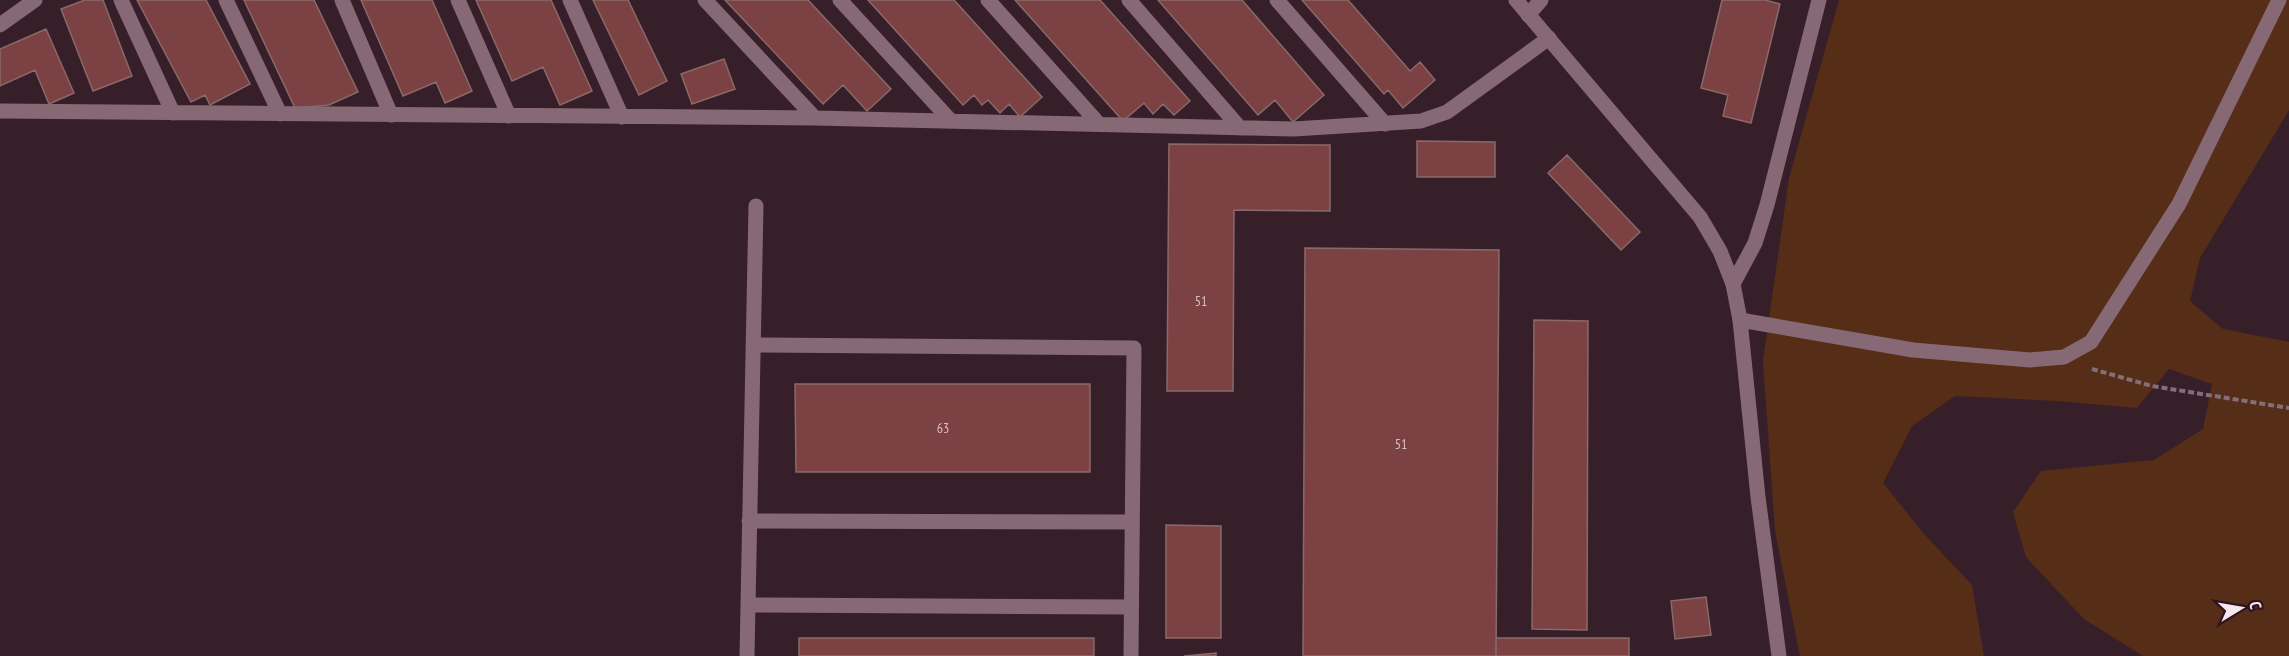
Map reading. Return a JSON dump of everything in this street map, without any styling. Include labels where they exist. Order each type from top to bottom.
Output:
[{"type":"street","points":[[0,25],[35,0]]},
{"type":"street","points":[[121,0],[174,113]]},
{"type":"street","points":[[226,0],[280,114]]},
{"type":"street","points":[[342,0],[392,115]]},
{"type":"street","points":[[458,0],[509,116]]},
{"type":"street","points":[[570,0],[622,117]]},
{"type":"street","points":[[705,0],[815,118]]},
{"type":"street","points":[[840,0],[951,121]]},
{"type":"street","points":[[988,0],[1099,124]]},
{"type":"street","points":[[1129,0],[1240,128]]},
{"type":"street","points":[[1277,0],[1384,124]]},
{"type":"street","points":[[1516,0],[1700,217],[1720,250],[1733,285],[1740,320],[1758,497],[1779,656]]},
{"type":"street","points":[[1528,15],[1541,0]]},
{"type":"street","points":[[1733,285],[1755,243],[1767,206],[1820,0]]},
{"type":"street","points":[[1740,320],[1913,350],[2030,360],[2064,357],[2091,342],[2179,204],[2280,0]]},
{"type":"street","points":[[0,111],[815,118],[1294,129],[1421,121],[1447,112],[1548,38]]},
{"type":"street","points":[[747,656],[756,206]]},
{"type":"street","points":[[753,345],[1134,348],[1131,656]]},
{"type":"street","points":[[749,521],[1132,522]]},
{"type":"street","points":[[748,605],[1131,607]]},
{"type":"path","points":[[2064,357],[2099,371],[2152,386],[2289,408]]},
{"type":"shaded area","points":[[1839,0],[2289,0],[2289,110],[2200,258],[2190,301],[2223,329],[2289,342],[2289,656],[2143,656],[2084,619],[2026,557],[2013,512],[2041,471],[2154,460],[2203,429],[2212,384],[2169,369],[2137,408],[1955,396],[1912,426],[1883,483],[1924,534],[1972,585],[1984,656],[1800,656],[1775,531],[1763,361],[1789,178]]},
{"type":"building","points":[[85,0],[103,0],[132,76],[93,91],[61,9]]},
{"type":"building","points":[[137,0],[206,0],[250,84],[210,105],[205,95],[191,102]]},
{"type":"building","points":[[244,0],[314,0],[358,92],[329,105],[295,108]]},
{"type":"building","points":[[361,0],[432,0],[472,91],[445,103],[436,82],[403,96]]},
{"type":"building","points":[[476,0],[551,0],[592,91],[560,105],[543,67],[512,81]]},
{"type":"building","points":[[593,0],[628,0],[667,81],[639,95]]},
{"type":"building","points":[[725,0],[808,0],[891,89],[867,111],[843,85],[823,104]]},
{"type":"building","points":[[868,0],[954,0],[1042,97],[1020,117],[1009,104],[1000,113],[988,100],[982,105],[974,95],[963,105]]},
{"type":"building","points":[[1015,0],[1100,0],[1190,101],[1174,115],[1163,104],[1153,114],[1144,103],[1123,121]]},
{"type":"building","points":[[1158,0],[1242,0],[1324,95],[1293,122],[1275,100],[1258,115]]},
{"type":"building","points":[[1302,0],[1348,0],[1410,71],[1420,62],[1435,80],[1403,108],[1388,90],[1384,94]]},
{"type":"building","points":[[1722,0],[1765,0],[1780,4],[1751,123],[1723,116],[1728,95],[1701,88]]},
{"type":"building","points":[[46,29],[74,93],[49,104],[35,70],[0,86],[0,49]]},
{"type":"building","points":[[724,59],[735,89],[692,104],[681,74]]},
{"type":"building","points":[[1417,141],[1495,142],[1495,177],[1417,177]]},
{"type":"building","points":[[1169,144],[1330,145],[1330,211],[1234,210],[1233,391],[1167,391]]},
{"type":"building","points":[[1567,155],[1640,232],[1621,250],[1548,173]]},
{"type":"building","points":[[1305,248],[1499,250],[1496,656],[1303,656]]},
{"type":"building","points":[[1534,320],[1588,321],[1587,630],[1532,629]]},
{"type":"building","points":[[795,384],[1090,384],[1090,472],[796,472]]},
{"type":"building","points":[[1166,525],[1221,526],[1221,638],[1166,638]]},
{"type":"building","points":[[1706,597],[1711,635],[1675,639],[1671,601]]},
{"type":"building","points":[[799,638],[1094,638],[1094,656],[799,656]]},
{"type":"building","points":[[1496,638],[1629,638],[1629,656],[1496,656]]},
{"type":"building","points":[[1216,653],[1216,656],[1184,656]]}]
